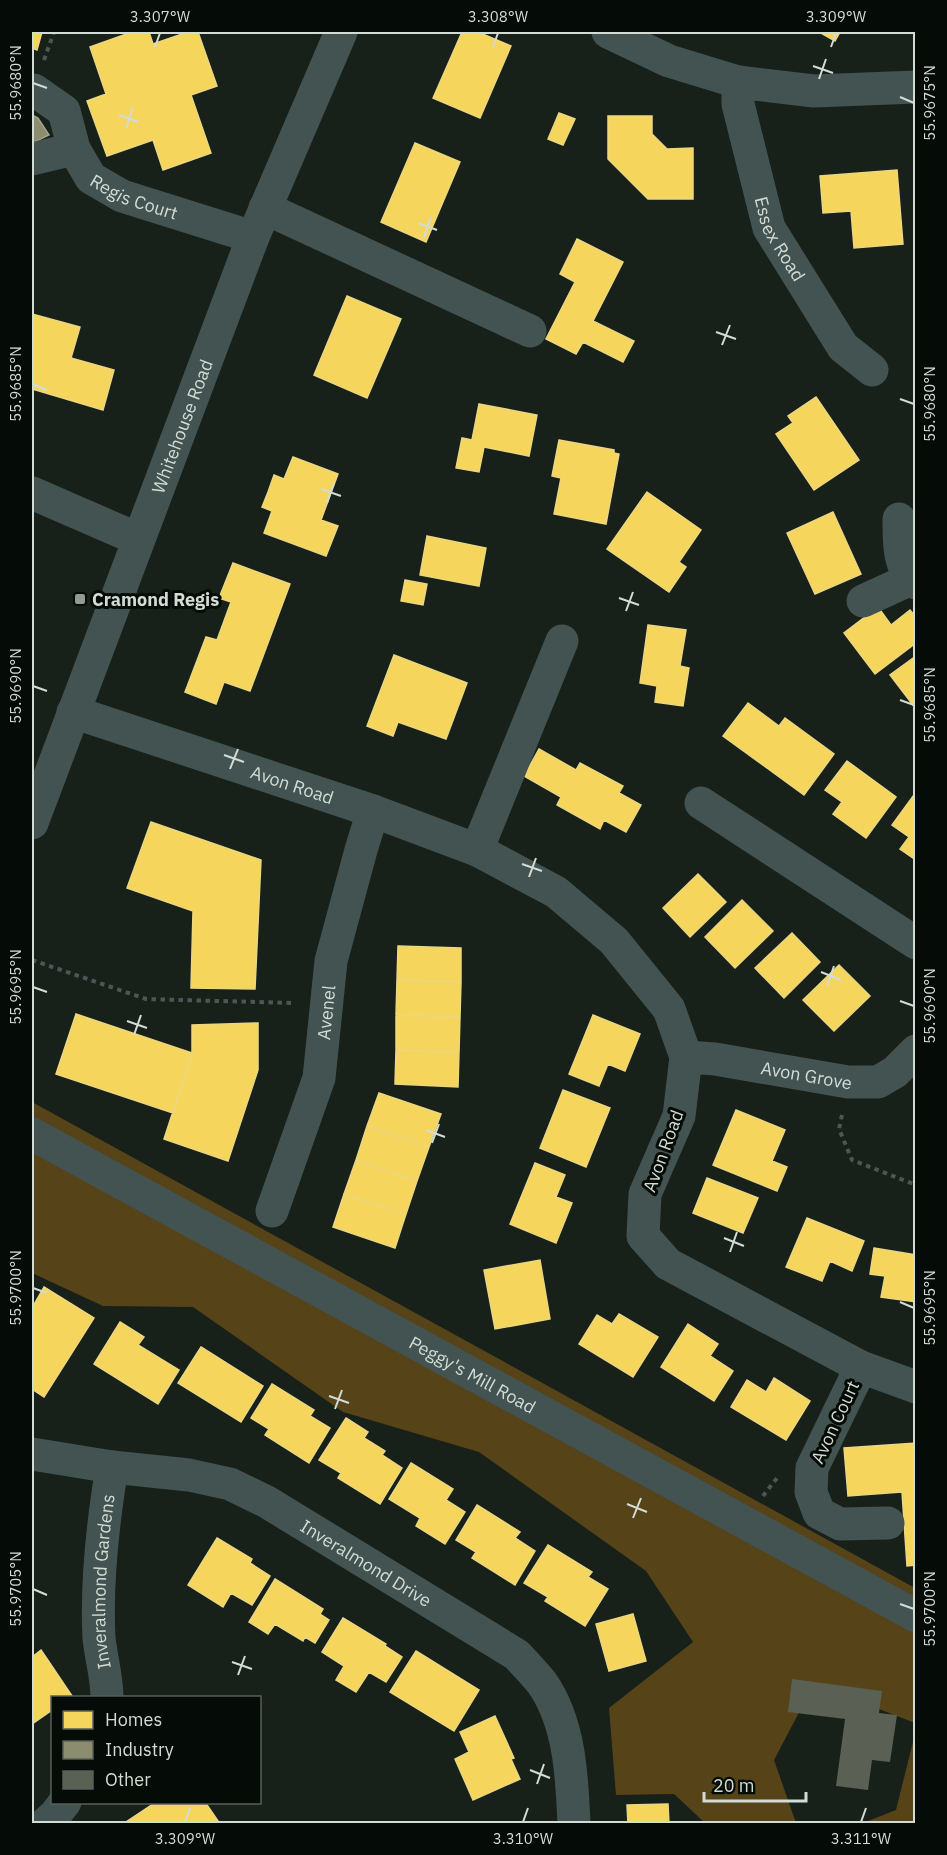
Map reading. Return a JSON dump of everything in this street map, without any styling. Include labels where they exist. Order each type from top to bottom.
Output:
[{"type":"street","name":"Whitehouse Road","points":[[32,823],[259,222],[342,32]]},
{"type":"street","points":[[608,32],[669,61],[738,82],[814,91],[915,87]]},
{"type":"street","name":"Essex Road","points":[[738,82],[738,104],[769,228],[843,347],[872,370]]},
{"type":"street","name":"Regis Court","points":[[32,90],[64,111],[74,149],[91,178],[122,196],[259,222],[530,331]]},
{"type":"street","points":[[32,159],[74,149]]},
{"type":"street","points":[[32,493],[138,539]]},
{"type":"street","points":[[863,602],[913,581],[899,553],[899,519]]},
{"type":"street","points":[[477,850],[562,641]]},
{"type":"street","name":"Avon Road","points":[[73,712],[373,811],[477,850],[556,892],[614,940],[669,1009],[686,1057],[679,1116],[645,1194],[643,1236],[668,1264],[861,1367],[915,1388]]},
{"type":"street","name":"Avenel","points":[[272,1211],[319,1078],[331,961],[373,811]]},
{"type":"street","points":[[713,819],[915,943]]},
{"type":"street","name":"Avon Grove","points":[[686,1057],[715,1059],[848,1082],[878,1082],[895,1072],[915,1051]]},
{"type":"street","name":"Peggy's Mill Road","points":[[32,1134],[915,1616]]},
{"type":"street","name":"Avon Court","points":[[861,1367],[812,1468],[811,1492],[819,1513],[840,1524],[888,1523]]},
{"type":"street","name":"Inveralmond Drive","points":[[32,1454],[112,1467],[189,1475],[230,1484],[267,1502],[517,1655],[543,1685],[560,1720],[572,1766],[574,1824]]},
{"type":"street","name":"Inveralmond Gardens","points":[[107,1696],[99,1639],[99,1592],[106,1499],[112,1467]]},
{"type":"street","points":[[45,1824],[64,1804]]},
{"type":"path","points":[[32,960],[146,999],[326,1004]]},
{"type":"path","points":[[848,1082],[839,1129],[852,1160],[915,1185]]},
{"type":"shaded area","points":[[32,1102],[915,1588],[915,1723],[814,1684],[774,1760],[796,1823],[705,1823],[674,1794],[616,1795],[609,1708],[693,1642],[646,1571],[479,1452],[343,1412],[193,1307],[103,1306],[32,1273]]},
{"type":"shaded area","points":[[915,1734],[915,1823],[863,1823],[896,1810]]},
{"type":"building: Homes","points":[[32,32],[42,32],[37,50],[32,48]]},
{"type":"building: Homes","points":[[132,32],[149,32],[153,44],[188,32],[198,32],[217,86],[191,95],[211,153],[163,170],[153,140],[107,156],[87,101],[106,94],[90,47]]},
{"type":"building: Homes","points":[[462,32],[478,32],[511,46],[480,118],[433,98]]},
{"type":"building: Homes","points":[[819,32],[840,32],[835,41]]},
{"type":"building: Homes","points":[[559,113],[575,119],[563,145],[548,139]]},
{"type":"building: Homes","points":[[608,116],[652,116],[652,134],[667,149],[693,148],[693,199],[648,199],[608,159]]},
{"type":"building: Homes","points":[[415,143],[460,162],[426,242],[381,222]]},
{"type":"building: Homes","points":[[897,170],[903,244],[854,248],[851,211],[823,213],[820,176]]},
{"type":"building: Homes","points":[[577,239],[623,262],[593,321],[634,341],[623,362],[583,342],[576,354],[546,339],[575,282],[560,274]]},
{"type":"building: Homes","points":[[347,296],[401,319],[367,398],[314,375]]},
{"type":"building: Homes","points":[[32,314],[80,327],[71,358],[114,370],[103,410],[32,389]]},
{"type":"building: Homes","points":[[816,397],[859,460],[814,490],[776,434],[793,423],[788,416]]},
{"type":"building: Homes","points":[[479,404],[537,415],[529,456],[484,447],[479,472],[456,468],[462,438],[472,440]]},
{"type":"building: Homes","points":[[559,440],[614,450],[614,453],[619,454],[606,524],[554,514],[561,478],[552,476]]},
{"type":"building: Homes","points":[[293,457],[338,474],[321,520],[338,526],[326,556],[264,533],[272,511],[262,507],[274,475],[284,479]]},
{"type":"building: Homes","points":[[647,492],[701,530],[679,562],[686,567],[669,592],[607,549]]},
{"type":"building: Homes","points":[[833,512],[861,574],[815,594],[787,533]]},
{"type":"building: Homes","points":[[427,536],[486,548],[479,586],[420,575]]},
{"type":"building: Homes","points":[[233,563],[290,584],[250,691],[224,682],[216,704],[185,692],[206,637],[217,640],[231,602],[219,598]]},
{"type":"building: Homes","points":[[405,580],[427,584],[423,605],[401,601]]},
{"type":"building: Homes","points":[[878,607],[891,625],[910,610],[916,617],[916,643],[875,674],[844,633]]},
{"type":"building: Homes","points":[[648,625],[686,630],[680,666],[689,668],[683,706],[655,702],[657,686],[640,683]]},
{"type":"building: Homes","points":[[394,655],[467,683],[446,739],[398,722],[393,736],[367,726]]},
{"type":"building: Homes","points":[[916,656],[916,709],[890,675]]},
{"type":"building: Homes","points":[[748,703],[779,726],[785,718],[834,754],[804,795],[723,736]]},
{"type":"building: Homes","points":[[539,749],[576,770],[580,763],[623,786],[619,793],[641,805],[626,832],[604,820],[600,829],[557,805],[561,797],[524,776]]},
{"type":"building: Homes","points":[[847,761],[896,797],[866,838],[833,814],[842,802],[825,790]]},
{"type":"building: Homes","points":[[914,795],[916,797],[916,860],[900,849],[909,837],[892,825]]},
{"type":"building: Homes","points":[[151,822],[261,860],[255,989],[191,988],[193,911],[127,888]]},
{"type":"building: Homes","points":[[698,874],[726,902],[690,937],[663,908]]},
{"type":"building: Homes","points":[[742,900],[773,931],[735,968],[705,937]]},
{"type":"building: Homes","points":[[792,933],[820,962],[784,998],[755,968]]},
{"type":"building: Homes","points":[[398,946],[461,948],[461,982],[397,980]]},
{"type":"building: Homes","points":[[839,965],[870,996],[834,1031],[803,1000]]},
{"type":"building: Homes","points":[[397,980],[461,982],[460,1017],[396,1015]]},
{"type":"building: Homes","points":[[76,1014],[192,1053],[173,1113],[56,1074]]},
{"type":"building: Homes","points":[[396,1015],[460,1017],[459,1052],[396,1050]]},
{"type":"building: Homes","points":[[593,1015],[640,1034],[625,1071],[608,1064],[599,1086],[569,1074]]},
{"type":"building: Homes","points":[[258,1023],[258,1070],[228,1161],[164,1139],[192,1053],[192,1025]]},
{"type":"building: Homes","points":[[396,1050],[459,1052],[458,1087],[395,1084]]},
{"type":"building: Homes","points":[[563,1090],[610,1108],[586,1167],[540,1148]]},
{"type":"building: Homes","points":[[379,1093],[441,1114],[429,1147],[367,1126]]},
{"type":"building: Homes","points":[[736,1110],[785,1130],[772,1161],[787,1167],[777,1191],[713,1165]]},
{"type":"building: Homes","points":[[367,1126],[429,1147],[417,1181],[356,1160]]},
{"type":"building: Homes","points":[[356,1160],[417,1181],[406,1214],[344,1194]]},
{"type":"building: Homes","points":[[535,1163],[565,1175],[556,1197],[572,1203],[556,1243],[510,1224]]},
{"type":"building: Homes","points":[[707,1178],[758,1198],[743,1233],[693,1213]]},
{"type":"building: Homes","points":[[344,1194],[406,1214],[395,1248],[333,1227]]},
{"type":"building: Homes","points":[[807,1218],[864,1241],[852,1271],[830,1261],[822,1281],[786,1267]]},
{"type":"building: Homes","points":[[874,1248],[916,1255],[916,1302],[881,1297],[885,1276],[870,1274]]},
{"type":"building: Homes","points":[[540,1260],[550,1319],[495,1329],[484,1270]]},
{"type":"building: Homes","points":[[44,1287],[94,1318],[44,1397],[32,1389],[32,1308]]},
{"type":"building: Homes","points":[[619,1314],[658,1337],[633,1377],[579,1344],[597,1315],[612,1324]]},
{"type":"building: Homes","points":[[120,1322],[144,1337],[138,1345],[179,1370],[158,1404],[94,1364]]},
{"type":"building: Homes","points":[[688,1324],[718,1344],[710,1356],[733,1371],[714,1401],[661,1367]]},
{"type":"building: Homes","points":[[201,1347],[263,1386],[241,1422],[178,1383]]},
{"type":"building: Homes","points":[[774,1378],[810,1401],[786,1440],[731,1407],[747,1380],[766,1392]]},
{"type":"building: Homes","points":[[272,1384],[314,1410],[310,1416],[330,1428],[309,1463],[265,1435],[269,1429],[251,1418]]},
{"type":"building: Homes","points":[[346,1418],[368,1432],[364,1438],[385,1451],[382,1455],[402,1468],[380,1504],[338,1478],[341,1473],[319,1460]]},
{"type":"building: Homes","points":[[916,1443],[916,1565],[907,1566],[902,1492],[848,1496],[844,1448]]},
{"type":"building: Homes","points":[[411,1463],[453,1489],[446,1500],[465,1512],[445,1544],[416,1526],[420,1518],[389,1499]]},
{"type":"building: Homes","points":[[477,1505],[520,1532],[515,1538],[535,1551],[515,1585],[472,1558],[476,1552],[456,1540]]},
{"type":"building: Homes","points":[[217,1538],[252,1559],[250,1563],[270,1576],[252,1605],[231,1593],[223,1607],[188,1585]]},
{"type":"building: Homes","points":[[548,1545],[592,1572],[588,1577],[608,1589],[585,1626],[545,1601],[548,1597],[524,1583]]},
{"type":"building: Homes","points":[[275,1579],[323,1609],[320,1614],[329,1620],[315,1643],[305,1637],[303,1641],[275,1624],[268,1634],[249,1622]]},
{"type":"building: Homes","points":[[633,1614],[646,1661],[609,1671],[596,1624]]},
{"type":"building: Homes","points":[[343,1618],[386,1644],[385,1646],[402,1657],[386,1682],[369,1672],[356,1692],[336,1680],[344,1666],[322,1652]]},
{"type":"building: Homes","points":[[41,1650],[72,1696],[51,1696],[51,1711],[32,1724],[32,1657]]},
{"type":"building: Homes","points":[[416,1651],[479,1690],[454,1731],[390,1692]]},
{"type":"building: Homes","points":[[495,1716],[514,1758],[511,1759],[520,1779],[473,1800],[455,1759],[469,1752],[460,1732]]},
{"type":"building: Homes","points":[[153,1804],[206,1804],[218,1821],[215,1824],[127,1824],[126,1822]]},
{"type":"building: Homes","points":[[668,1804],[669,1824],[628,1824],[627,1805]]},
{"type":"building: Industry","points":[[32,115],[38,118],[49,135],[32,143]]},
{"type":"building: Other","points":[[792,1679],[882,1691],[879,1713],[897,1715],[890,1762],[872,1760],[868,1790],[836,1786],[845,1719],[788,1712]]},
{"type":"place","name":"Cramond Regis","points":[[80,599]]}]
